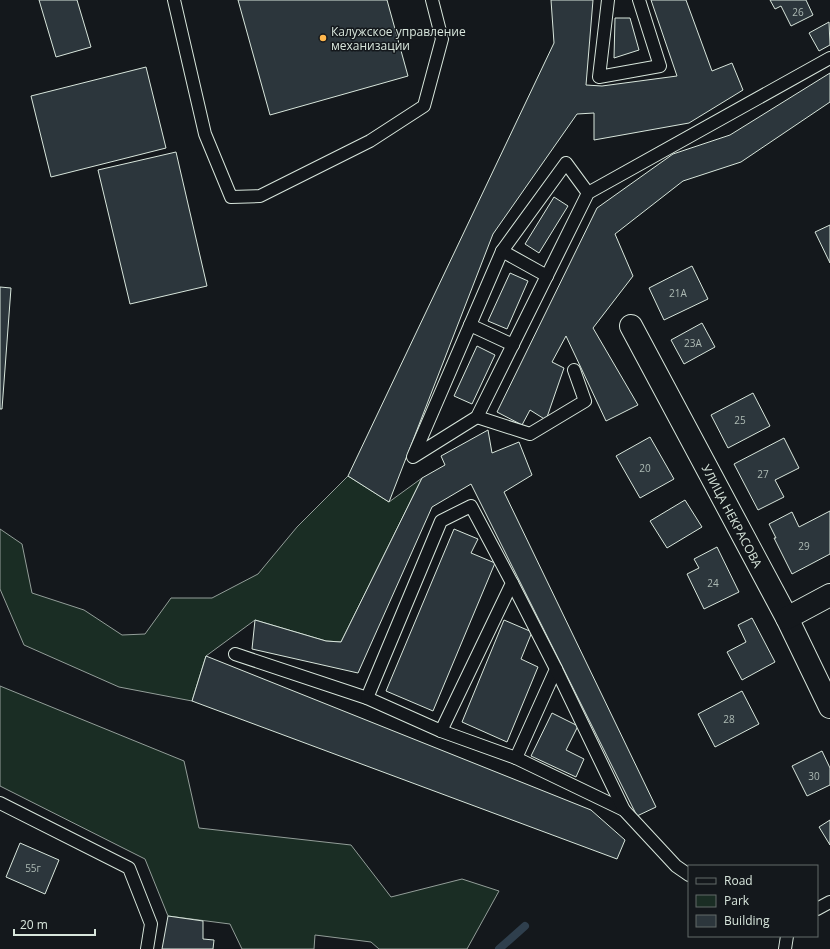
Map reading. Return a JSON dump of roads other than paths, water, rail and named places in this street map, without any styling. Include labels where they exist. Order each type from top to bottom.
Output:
[{"type":"street","name":"УЛИЦА НЕКРАСОВА","points":[[631,326],[787,618],[830,707]]},
{"type":"street","points":[[787,618],[830,595]]},
{"type":"lane","points":[[174,0],[206,134],[231,197],[260,196],[370,141],[424,106],[442,39],[432,0]]},
{"type":"lane","points":[[608,0],[599,77],[660,66],[639,0]]},
{"type":"lane","points":[[588,193],[566,163],[502,251],[413,457],[477,417],[588,193],[830,58]]},
{"type":"lane","points":[[502,251],[547,276]]},
{"type":"lane","points":[[470,325],[513,345]]},
{"type":"lane","points":[[477,417],[530,434],[585,401],[574,370]]},
{"type":"lane","points":[[367,698],[441,521],[471,506],[556,669],[624,810],[676,866],[688,874]]},
{"type":"lane","points":[[441,731],[512,584]]},
{"type":"lane","points":[[235,654],[367,698],[441,731],[516,758],[624,810]]},
{"type":"lane","points":[[516,758],[556,669]]},
{"type":"lane","points":[[0,803],[130,868],[151,924],[147,949]]},
{"type":"lane","points":[[818,908],[830,902]]},
{"type":"lane","points":[[784,949],[787,937]]},
{"type":"waterway","points":[[499,949],[525,926]]},
{"type":"place","name":"Калужское управление механизации","points":[[323,38]]}]
